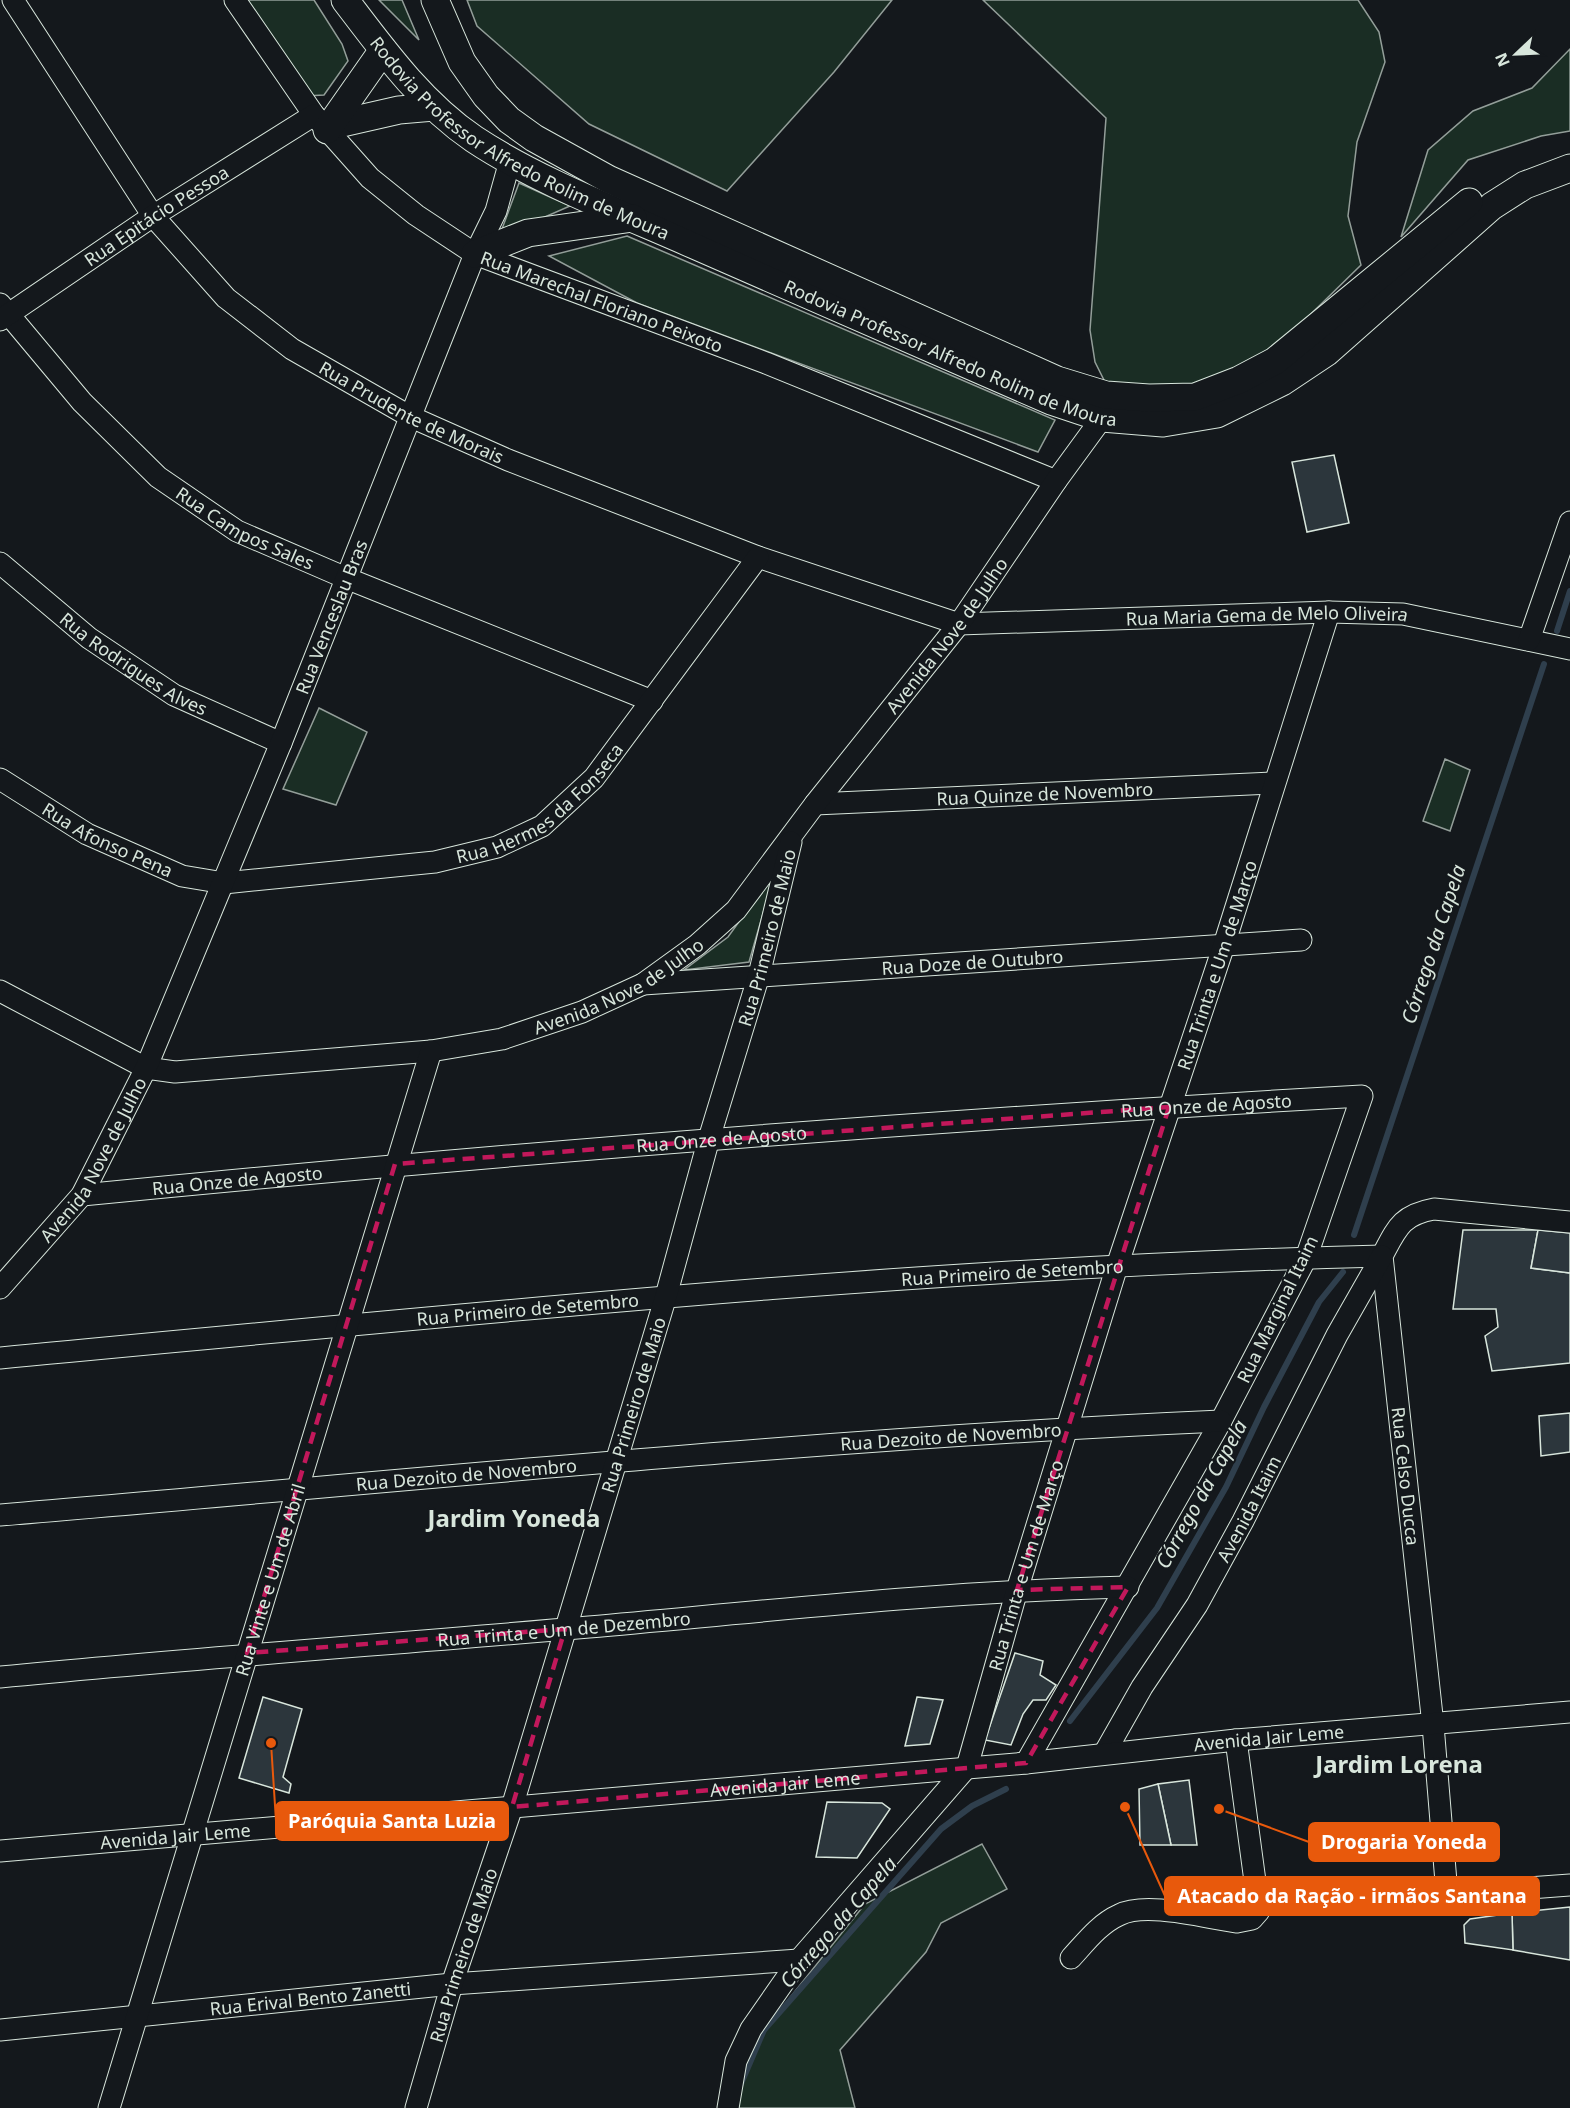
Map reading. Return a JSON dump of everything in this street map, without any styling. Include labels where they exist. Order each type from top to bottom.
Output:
[{"type":"main road","name":"Rodovia Professor Alfredo Rolim de Moura","points":[[345,0],[383,50],[434,107],[473,138],[510,161],[633,218],[1051,401],[1102,418],[1163,423],[1217,414],[1282,382],[1328,352],[1492,206],[1525,185],[1570,168]]},
{"type":"main road","name":"Rodovia Professor Alfredo Rolim de Moura","points":[[435,0],[462,62],[486,96],[509,120],[534,138],[608,179],[1057,380],[1106,395],[1195,397],[1239,380],[1275,361],[1491,184],[1526,165],[1570,149]]},
{"type":"main road","points":[[325,124],[383,50]]},
{"type":"main road","points":[[325,124],[399,110],[434,107]]},
{"type":"main road","points":[[475,254],[528,232],[633,218]]},
{"type":"street","name":"Rua Prudente de Morais","points":[[13,0],[153,216],[226,298],[292,349],[409,416],[508,460],[758,557],[959,624]]},
{"type":"street","name":"Rua Marechal Floriano Peixoto","points":[[235,0],[325,124],[370,178],[416,215],[475,254],[766,363],[1056,481]]},
{"type":"street","name":"Rua Epitácio Pessoa","points":[[2,313],[153,216],[325,124]]},
{"type":"street","name":"Rua Venceslau Bras","points":[[146,1068],[281,743],[475,254],[496,211],[510,161]]},
{"type":"street","name":"Rua Campos Sales","points":[[2,313],[82,402],[158,477],[237,531],[346,578],[652,701]]},
{"type":"street","name":"Avenida Nove de Julho","points":[[0,1288],[82,1195],[146,1068],[175,1071],[431,1052],[502,1039],[582,1012],[643,984],[697,945],[736,910],[815,804],[959,624],[1056,481],[1102,418]]},
{"type":"street","points":[[1529,640],[1570,522]]},
{"type":"street","name":"Rua Hermes da Fonseca","points":[[224,883],[435,862],[497,847],[542,826],[594,778],[758,557]]},
{"type":"street","name":"Rua Rodrigues Alves","points":[[0,563],[89,638],[174,695],[281,743]]},
{"type":"street","name":"Rua Maria Gema de Melo Oliveira","points":[[959,624],[1329,612],[1402,614],[1570,649]]},
{"type":"street","name":"Rua Trinta e Um de Março","points":[[967,1767],[1017,1590],[1117,1266],[1224,945],[1329,612]]},
{"type":"street","name":"Rua Afonso Pena","points":[[0,779],[87,834],[182,876],[224,883]]},
{"type":"street","name":"Rua Quinze de Novembro","points":[[815,804],[1274,783]]},
{"type":"street","name":"Rua Primeiro de Maio","points":[[416,2108],[452,1984],[512,1808],[666,1296],[708,1142],[759,975],[794,833]]},
{"type":"street","name":"Rua Doze de Outubro","points":[[643,984],[1301,940]]},
{"type":"street","points":[[0,991],[146,1068]]},
{"type":"street","name":"Rua Vinte e Um de Abril","points":[[109,2108],[194,1836],[395,1164],[431,1052]]},
{"type":"street","name":"Rua Onze de Agosto","points":[[82,1195],[395,1164],[1169,1107],[1362,1096]]},
{"type":"street","name":"Rua Marginal Itaim","points":[[1026,1763],[1221,1421],[1306,1257],[1362,1096]]},
{"type":"street","points":[[1382,1256],[1396,1230],[1413,1213],[1434,1209],[1570,1222]]},
{"type":"street","name":"Rua Primeiro de Setembro","points":[[0,1358],[666,1296],[1117,1266],[1306,1257],[1382,1256]]},
{"type":"street","name":"Rua Celso Ducca","points":[[1382,1256],[1433,1725],[1447,1894],[1570,1885]]},
{"type":"street","name":"Avenida Itaim","points":[[1104,1754],[1142,1687],[1209,1584],[1337,1335],[1382,1256]]},
{"type":"street","name":"Rua Dezoito de Novembro","points":[[0,1515],[615,1461],[1067,1428],[1221,1421]]},
{"type":"street","name":"Rua Trinta e Um de Dezembro","points":[[0,1677],[248,1653],[565,1629],[1017,1590],[1128,1587]]},
{"type":"street","name":"Avenida Jair Leme","points":[[0,1851],[1026,1763],[1236,1740],[1570,1712]]},
{"type":"street","points":[[1071,1958],[1100,1927],[1120,1914],[1143,1909],[1237,1922],[1252,1919],[1259,1911],[1236,1740]]},
{"type":"street","points":[[728,2108],[736,2061],[751,2029],[799,1960],[967,1767]]},
{"type":"street","name":"Rua Erival Bento Zanetti","points":[[0,2030],[452,1984],[799,1960]]},
{"type":"highlighted area","points":[[1169,1107],[1017,1590],[1128,1587],[1026,1763],[512,1807],[565,1629],[247,1653],[395,1164]]},
{"type":"green space","points":[[238,0],[314,0],[342,44],[348,61],[324,95],[305,96]]},
{"type":"green space","points":[[379,0],[402,0],[419,40]]},
{"type":"green space","points":[[467,0],[892,0],[834,72],[727,191],[589,124],[477,26]]},
{"type":"green space","points":[[983,0],[1358,0],[1379,32],[1385,62],[1357,142],[1348,216],[1361,265],[1270,354],[1193,391],[1109,390],[1095,362],[1090,330],[1106,118]]},
{"type":"green space","points":[[1570,49],[1570,131],[1541,136],[1468,160],[1401,237],[1428,150],[1473,111],[1532,88]]},
{"type":"green space","points":[[519,183],[570,206],[499,237]]},
{"type":"green space","points":[[627,236],[1055,420],[1038,452],[637,303],[549,256]]},
{"type":"green space","points":[[319,708],[367,732],[336,805],[283,789]]},
{"type":"green space","points":[[1445,759],[1470,770],[1450,831],[1423,821]]},
{"type":"green space","points":[[775,872],[749,962],[684,970],[728,937]]},
{"type":"green space","points":[[982,1844],[1007,1889],[941,1923],[926,1952],[840,2050],[855,2108],[728,2108],[737,2057],[764,2030],[865,1904]]},
{"type":"building","points":[[1334,455],[1349,523],[1307,532],[1292,462]]},
{"type":"building","points":[[1463,1230],[1538,1230],[1531,1268],[1570,1273],[1570,1363],[1492,1371],[1485,1336],[1498,1327],[1496,1309],[1453,1309]]},
{"type":"building","points":[[1538,1230],[1570,1233],[1570,1273],[1531,1268]]},
{"type":"building","points":[[1570,1413],[1570,1452],[1541,1456],[1539,1416]]},
{"type":"building","points":[[1015,1653],[1043,1661],[1040,1675],[1056,1685],[1046,1700],[1033,1700],[1023,1714],[1011,1745],[985,1740]]},
{"type":"building","points":[[263,1697],[302,1709],[283,1777],[291,1784],[289,1793],[239,1778]]},
{"type":"building","points":[[917,1697],[943,1700],[930,1744],[905,1746]]},
{"type":"building","points":[[1189,1780],[1197,1845],[1171,1845],[1158,1784]]},
{"type":"building","points":[[1158,1784],[1171,1845],[1140,1845],[1139,1789]]},
{"type":"building","points":[[827,1802],[882,1803],[890,1809],[857,1858],[816,1857]]},
{"type":"building","points":[[1570,1907],[1570,1960],[1513,1950],[1512,1913]]},
{"type":"building","points":[[1512,1913],[1513,1950],[1465,1943],[1464,1925],[1470,1919]]},
{"type":"waterway","name":"Córrego da Capela","points":[[1557,631],[1570,591]]},
{"type":"waterway","name":"Córrego da Capela","points":[[1354,1235],[1544,664]]},
{"type":"waterway","name":"Córrego da Capela","points":[[1070,1721],[1157,1608],[1226,1487],[1264,1407],[1319,1302],[1343,1272]]},
{"type":"waterway","name":"Córrego da Capela","points":[[740,2086],[764,2030],[941,1829],[972,1806],[1006,1789]]},
{"type":"place","name":"Paróquia Santa Luzia","points":[[271,1743]]},
{"type":"place","name":"Atacado da Ração - irmãos Santana","points":[[1125,1807]]},
{"type":"place","name":"Drogaria Yoneda","points":[[1219,1809]]},
{"type":"district","name":"Jardim Yoneda","points":[[514,1517]]},
{"type":"district","name":"Jardim Lorena","points":[[1399,1763]]}]
